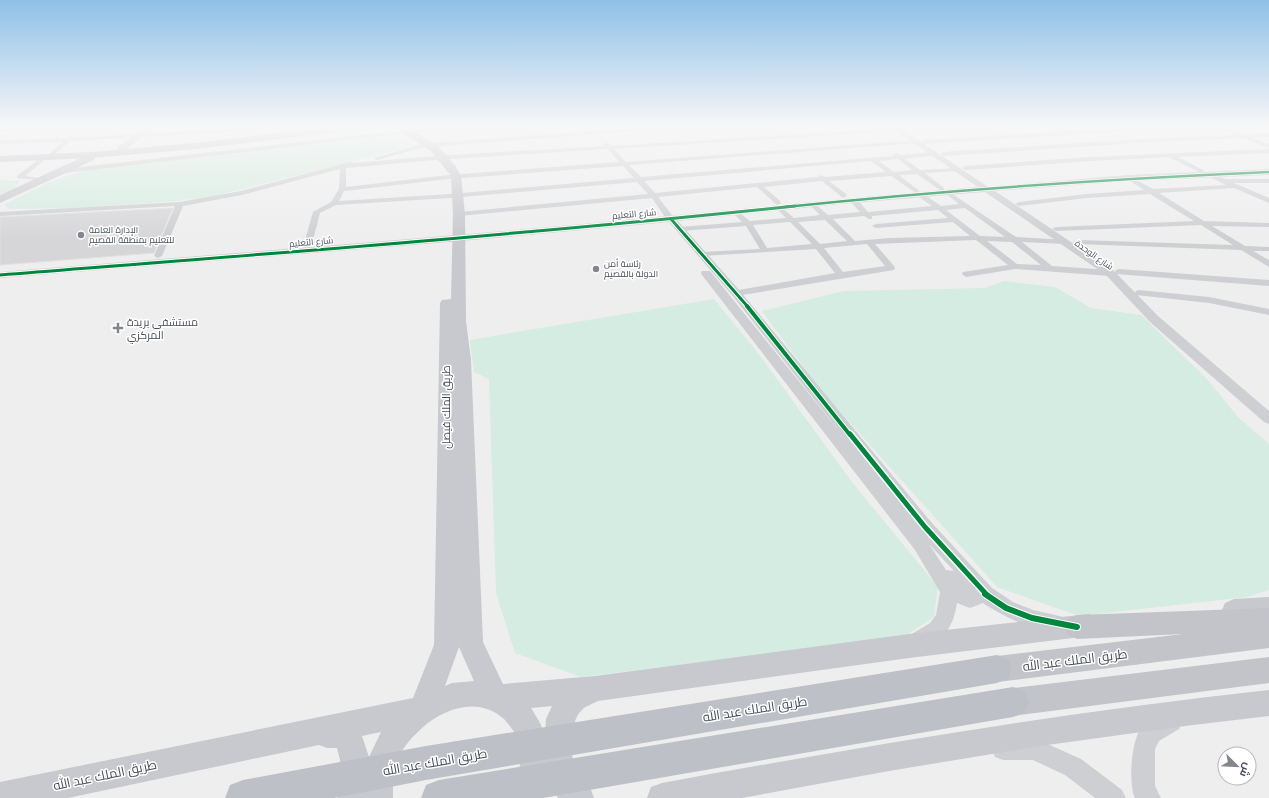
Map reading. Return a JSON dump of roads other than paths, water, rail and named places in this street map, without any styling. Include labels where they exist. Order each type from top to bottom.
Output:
[{"type":"highway","points":[[1078,627],[1269,619]]},
{"type":"highway","name":"طريق الملك عبد الله","points":[[244,798],[426,763],[997,669],[1269,636]]},
{"type":"highway","points":[[439,798],[1013,702],[1269,670]]},
{"type":"main road","points":[[0,195],[70,164]]},
{"type":"main road","points":[[0,199],[78,164]]},
{"type":"main road","points":[[442,164],[452,177]]},
{"type":"main road","name":"طريق الملك فيصل","points":[[452,177],[454,195],[454,236],[458,321],[463,360],[470,643],[496,698]]},
{"type":"main road","name":"طريق الملك فيصل","points":[[422,710],[447,645],[446,362],[454,236],[459,214],[454,195]]},
{"type":"main road","points":[[496,698],[595,689],[909,646],[1269,608]]},
{"type":"main road","points":[[579,798],[574,796],[562,775],[557,758],[560,719],[572,700],[595,689]]},
{"type":"main road","points":[[378,798],[378,781],[385,753],[401,729],[422,710],[440,700],[459,695],[478,694],[496,698],[512,707],[525,722],[533,740],[536,762],[531,785],[525,798]]},
{"type":"main road","points":[[662,798],[935,749],[1188,712],[1269,703]]},
{"type":"main road","name":"طريق الملك عبد الله","points":[[0,797],[422,710]]},
{"type":"main road","points":[[300,734],[347,734],[355,760],[353,798]]},
{"type":"street","points":[[37,164],[19,177],[37,179]]},
{"type":"street","points":[[64,171],[118,164]]},
{"type":"street","points":[[343,166],[354,164]]},
{"type":"street","points":[[0,214],[180,204],[242,192],[354,164]]},
{"type":"street","points":[[342,190],[452,177],[610,164]]},
{"type":"street","points":[[626,164],[654,196],[668,218],[725,295],[921,545],[949,591],[945,618],[937,629],[909,646]]},
{"type":"street","points":[[308,244],[317,212],[334,204],[817,164]]},
{"type":"street","points":[[877,164],[894,174],[1015,266]]},
{"type":"street","points":[[909,164],[965,206],[1014,239],[1048,267]]},
{"type":"street","points":[[951,164],[990,188],[1065,242],[1114,273],[1154,319],[1269,419]]},
{"type":"street","name":"شارع الوحدة","points":[[958,164],[990,188],[1019,204],[1077,242],[1140,293],[1174,326],[1269,407]]},
{"type":"street","points":[[965,168],[1018,164]]},
{"type":"street","points":[[1188,164],[1269,201]]},
{"type":"street","points":[[808,165],[843,196]]},
{"type":"street","points":[[334,204],[342,190],[343,166]]},
{"type":"street","points":[[459,214],[758,185],[956,168]]},
{"type":"street","name":"شارع التعليم","points":[[990,188],[1124,174],[1269,170]]},
{"type":"street","name":"شارع التعليم","points":[[0,275],[736,212],[778,205],[813,204],[919,193],[1204,172]]},
{"type":"street","points":[[1128,178],[1269,264]]},
{"type":"street","points":[[1224,181],[1269,181]]},
{"type":"street","points":[[758,185],[778,205],[790,220],[818,246],[841,275]]},
{"type":"street","points":[[1019,204],[1087,196],[1235,186]]},
{"type":"street","points":[[1249,192],[1269,192]]},
{"type":"street","name":"شارع التعليم","points":[[668,218],[843,196],[919,193]]},
{"type":"street","points":[[853,200],[890,240]]},
{"type":"street","points":[[158,256],[180,204]]},
{"type":"street","points":[[813,204],[854,244]]},
{"type":"street","points":[[680,229],[965,206]]},
{"type":"street","points":[[736,212],[748,223],[765,251]]},
{"type":"street","points":[[668,218],[680,229],[736,293],[926,527],[985,594],[1006,608],[1032,618],[1078,627]]},
{"type":"street","points":[[876,226],[954,220]]},
{"type":"street","points":[[1056,229],[1204,223],[1269,225]]},
{"type":"street","name":"شارع التعليم","points":[[0,270],[308,244],[454,236]]},
{"type":"street","points":[[702,254],[765,251],[890,240],[978,238],[1065,242]]},
{"type":"street","points":[[736,293],[891,268],[869,242]]},
{"type":"street","points":[[1077,242],[1269,249]]},
{"type":"street","points":[[966,274],[1015,266],[1048,267],[1114,273],[1269,283]]},
{"type":"street","points":[[1140,293],[1209,300],[1269,312]]},
{"type":"street","points":[[921,545],[938,561],[962,597],[970,600],[976,597],[971,586],[932,538],[926,527]]},
{"type":"street","points":[[1149,798],[1143,789],[1144,749],[1151,733],[1188,712]]},
{"type":"street","points":[[935,749],[1034,749],[1073,767],[1114,798]]},
{"type":"place","name":"الإدارة العامة للتعليم بمنطقة القصيم","points":[[81,235]]},
{"type":"place","name":"رئاسة أمن الدولة بالقصيم","points":[[596,269]]},
{"type":"place","name":"مستشفى بريدة المركزي","points":[[118,328]]}]
